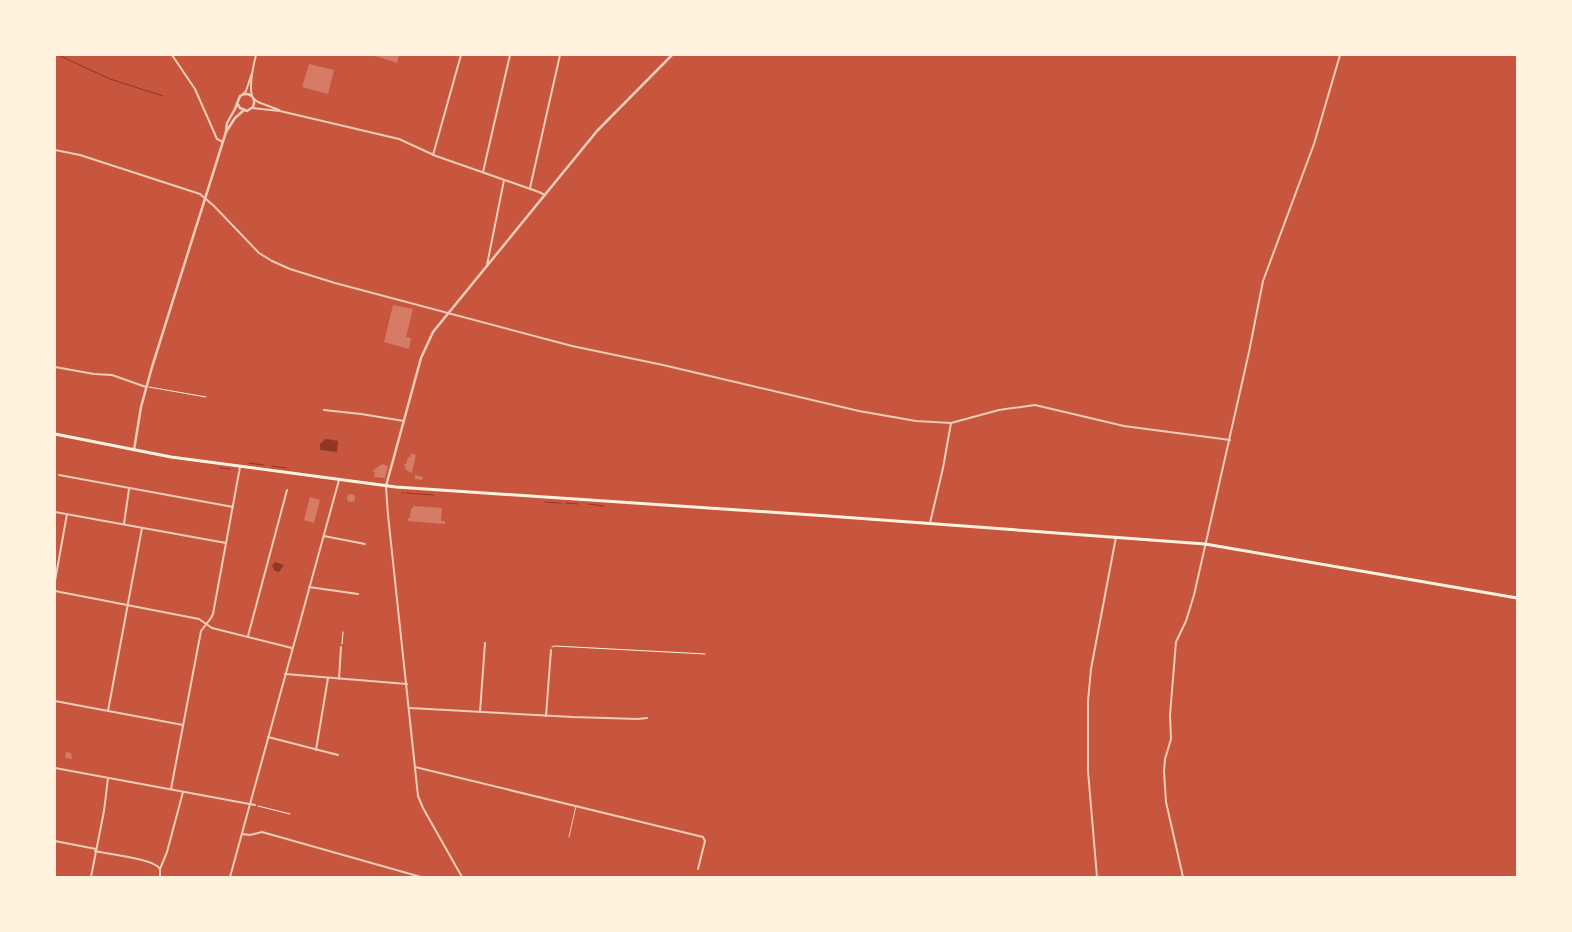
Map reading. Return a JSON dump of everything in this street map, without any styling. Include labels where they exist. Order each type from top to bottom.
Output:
[{"type":"main road","points":[[55,434],[133,451],[386,486],[930,523],[1205,544],[1517,598]]},
{"type":"street","points":[[172,55],[195,89],[217,139],[223,142]]},
{"type":"street","points":[[133,451],[146,387],[223,142],[227,123],[239,98],[246,91],[256,55]]},
{"type":"street","points":[[433,155],[461,55]]},
{"type":"street","points":[[483,172],[510,55]]},
{"type":"street","points":[[530,188],[560,55]]},
{"type":"street","points":[[462,877],[421,805],[417,788],[410,708],[386,486],[424,350],[433,332],[597,131],[672,55]]},
{"type":"street","points":[[1183,877],[1166,802],[1165,764],[1171,739],[1170,714],[1176,642],[1186,622],[1190,608],[1230,440],[1263,281],[1314,144],[1340,55]]},
{"type":"street","points":[[252,72],[251,91],[254,99],[280,111]]},
{"type":"street","points":[[243,94],[249,94],[252,96]]},
{"type":"street","points":[[252,108],[254,105],[254,99]]},
{"type":"street","points":[[237,103],[243,110],[249,110],[252,108],[280,111],[399,139],[433,155],[530,188],[545,195]]},
{"type":"street","points":[[226,132],[243,110]]},
{"type":"street","points":[[55,150],[80,155],[192,191],[205,198],[254,249],[272,261],[298,272],[572,346],[663,365],[858,411],[916,421],[951,423],[999,410],[1035,405],[1124,426],[1230,440]]},
{"type":"street","points":[[487,266],[504,180]]},
{"type":"street","points":[[55,367],[112,376],[146,387]]},
{"type":"street","points":[[324,410],[404,421]]},
{"type":"street","points":[[930,523],[943,468],[951,423]]},
{"type":"street","points":[[171,789],[201,631],[212,616],[240,467]]},
{"type":"street","points":[[59,475],[233,507]]},
{"type":"street","points":[[230,877],[339,480]]},
{"type":"street","points":[[124,524],[129,489]]},
{"type":"street","points":[[248,636],[287,490]]},
{"type":"street","points":[[55,512],[226,543]]},
{"type":"street","points":[[55,581],[67,514]]},
{"type":"street","points":[[108,711],[142,528]]},
{"type":"street","points":[[324,536],[365,544]]},
{"type":"street","points":[[1098,877],[1088,771],[1088,702],[1091,669],[1116,537]]},
{"type":"street","points":[[309,587],[358,594]]},
{"type":"street","points":[[55,591],[198,619],[212,628],[292,648]]},
{"type":"street","points":[[480,712],[485,643]]},
{"type":"street","points":[[339,679],[341,647]]},
{"type":"street","points":[[546,716],[551,650]]},
{"type":"street","points":[[285,674],[407,684]]},
{"type":"street","points":[[316,750],[328,678]]},
{"type":"street","points":[[55,701],[183,725]]},
{"type":"street","points":[[410,708],[546,716],[647,718]]},
{"type":"street","points":[[268,737],[338,755]]},
{"type":"street","points":[[415,767],[703,837],[705,841],[698,869]]},
{"type":"street","points":[[55,768],[255,805]]},
{"type":"street","points":[[90,877],[104,808],[108,778]]},
{"type":"street","points":[[160,877],[160,869],[167,852],[183,792]]},
{"type":"street","points":[[242,834],[250,835],[262,832],[421,877]]},
{"type":"street","points":[[55,841],[142,860],[155,864],[160,869]]},
{"type":"lane","points":[[569,837],[576,806]]},
{"type":"path","points":[[146,387],[206,397]]},
{"type":"path","points":[[341,647],[343,632]]},
{"type":"path","points":[[551,650],[555,646],[705,654]]},
{"type":"path","points":[[255,805],[290,814]]},
{"type":"shaded area","points":[[325,439],[334,440],[334,443],[335,440],[338,441],[337,452],[320,450],[320,444]]},
{"type":"shaded area","points":[[275,562],[284,565],[279,572],[275,571],[272,566]]},
{"type":"building","points":[[372,55],[399,55],[397,63]]},
{"type":"building","points":[[309,64],[334,70],[328,94],[302,87]]},
{"type":"building","points":[[393,305],[413,309],[406,337],[411,338],[409,349],[384,342]]},
{"type":"building","points":[[411,453],[416,455],[412,473],[406,470],[404,464],[406,464]]},
{"type":"building","points":[[382,464],[388,466],[385,478],[374,477],[375,472],[372,471]]},
{"type":"building","points":[[415,475],[423,477],[422,480],[415,479]]},
{"type":"building","points":[[351,494],[354,495],[354,501],[351,502],[348,501],[347,498],[348,495]]},
{"type":"building","points":[[310,497],[320,500],[314,523],[304,520]]},
{"type":"building","points":[[414,506],[442,508],[441,521],[445,521],[445,524],[408,521],[408,518],[410,518],[411,509]]},
{"type":"building","points":[[66,752],[71,753],[72,759],[65,758]]},
{"type":"waterway","points":[[58,55],[110,79],[163,96]]},
{"type":"waterway","points":[[249,463],[264,465]]},
{"type":"waterway","points":[[272,466],[286,468]]},
{"type":"waterway","points":[[220,468],[230,469]]},
{"type":"waterway","points":[[406,493],[434,495]]},
{"type":"waterway","points":[[545,502],[561,503]]},
{"type":"waterway","points":[[566,503],[578,504]]},
{"type":"waterway","points":[[588,504],[604,506]]}]
